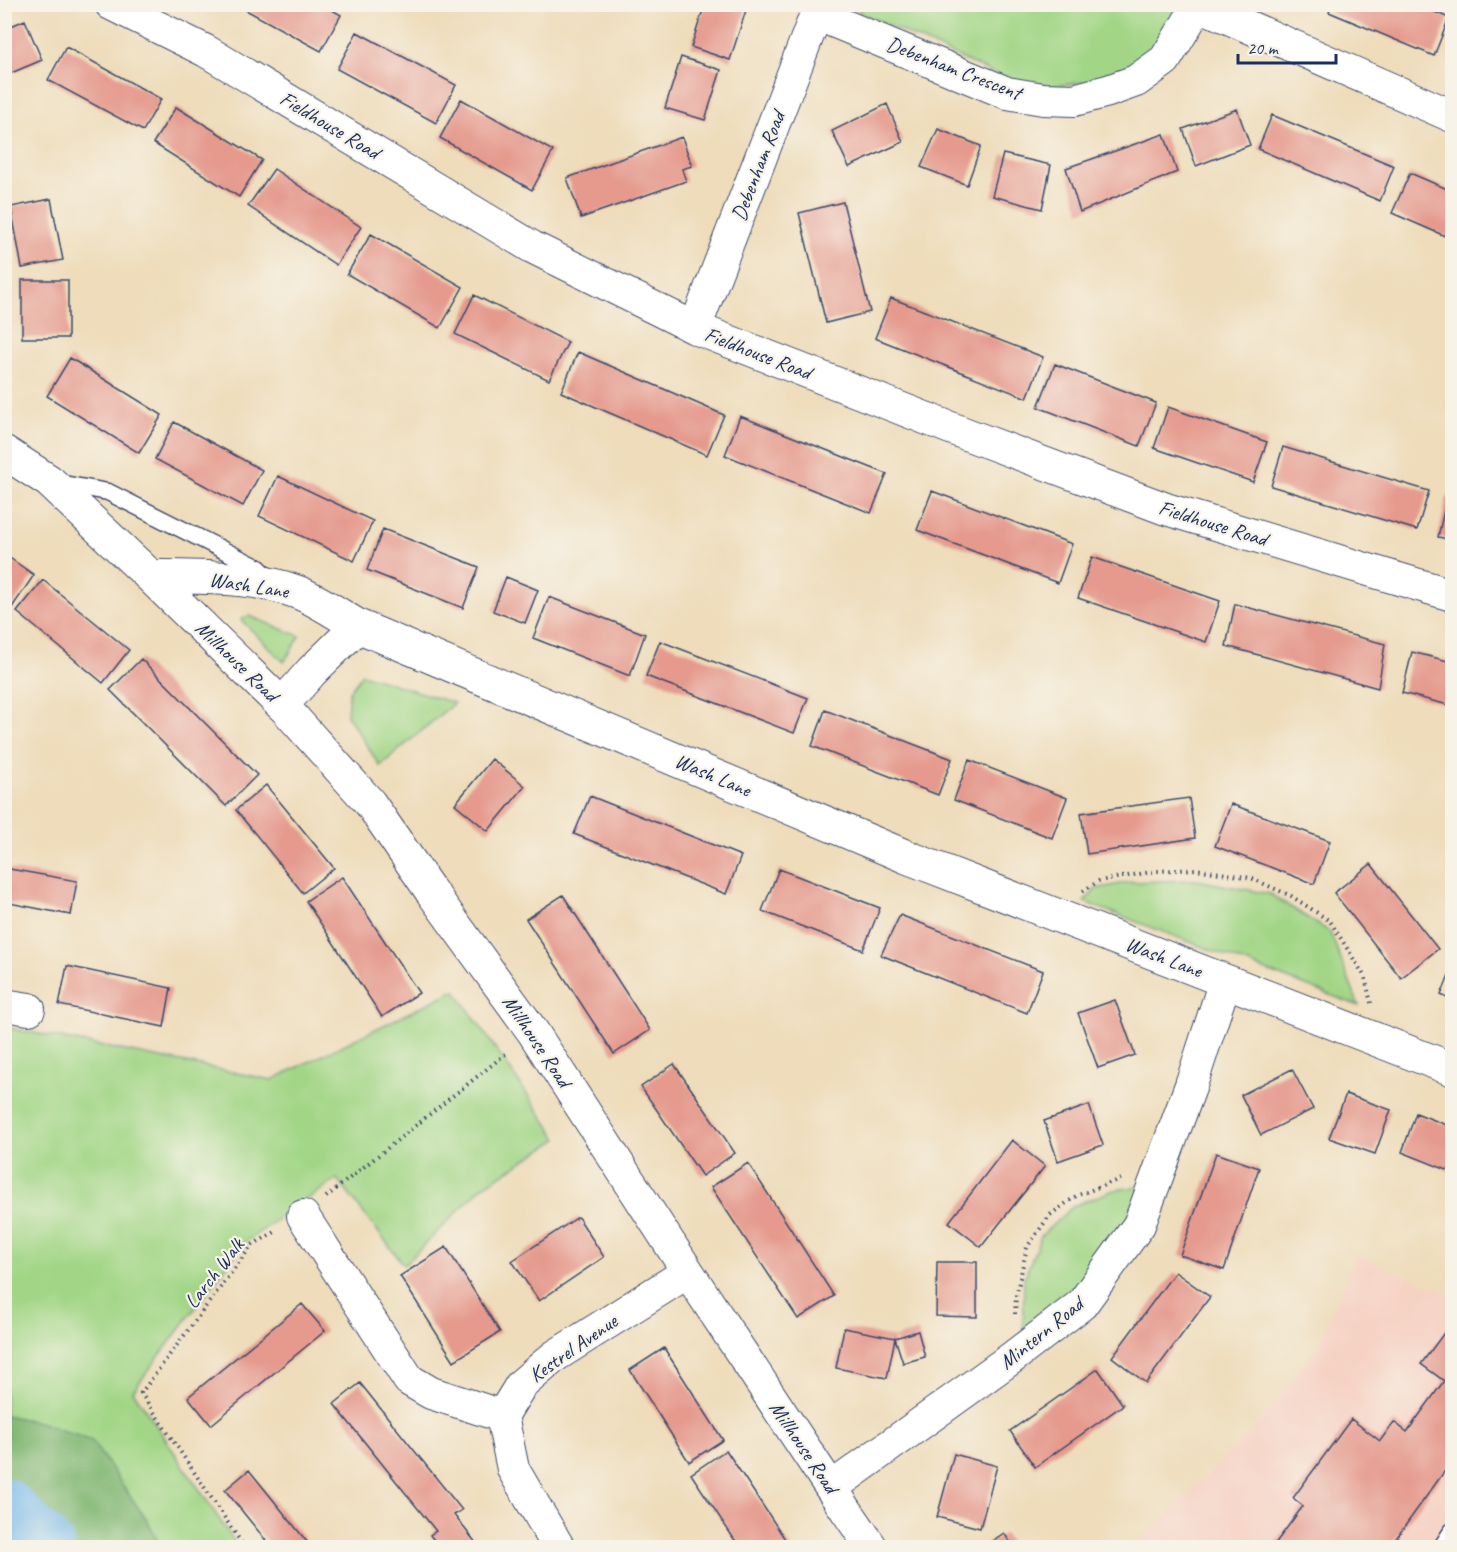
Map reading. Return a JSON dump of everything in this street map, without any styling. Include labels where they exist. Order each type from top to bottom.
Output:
[{"type":"street","name":"Fieldhouse Road","points":[[111,4],[206,51],[532,247],[695,328],[1166,510],[1452,595]]},
{"type":"street","name":"Debenham Crescent","points":[[818,9],[1007,93],[1043,99],[1074,100],[1136,81],[1165,60],[1199,5]]},
{"type":"street","points":[[1199,5],[1452,116]]},
{"type":"street","name":"Debenham Road","points":[[695,328],[818,9]]},
{"type":"street","points":[[4,452],[49,481],[150,576]]},
{"type":"street","name":"Wash Lane","points":[[150,576],[233,579],[278,586],[300,593],[358,626],[907,857],[1452,1069]]},
{"type":"street","name":"Millhouse Road","points":[[150,576],[282,705],[370,802],[430,890],[533,1032],[688,1272],[872,1548]]},
{"type":"street","points":[[282,705],[312,671],[358,626]]},
{"type":"street","name":"Mintern Road","points":[[831,1488],[1013,1357],[1082,1304],[1139,1226],[1191,1085],[1225,981]]},
{"type":"street","points":[[303,1216],[409,1380],[431,1392],[502,1416],[513,1468],[559,1548]]},
{"type":"street","name":"Kestrel Avenue","points":[[502,1416],[521,1385],[555,1356],[688,1272]]},
{"type":"lane","points":[[49,481],[108,492],[259,568],[278,586]]},
{"type":"lane","points":[[1440,1548],[1452,1531]]},
{"type":"path","points":[[1049,912],[1099,881],[1157,871],[1196,868],[1251,878],[1291,896],[1330,921],[1365,977],[1380,1041]]},
{"type":"path","name":"Larch Walk","points":[[245,1548],[141,1393],[252,1245],[303,1216],[533,1032]]},
{"type":"path","points":[[1013,1357],[1016,1296],[1027,1247],[1050,1215],[1076,1196],[1120,1179],[1159,1173]]},
{"type":"shaded area","points":[[1356,1255],[1452,1295],[1452,1547],[1143,1548],[1139,1542],[1255,1427],[1317,1348]]},
{"type":"green space","points":[[859,5],[1181,5],[1154,50],[1113,78],[1048,87],[1006,79],[859,12]]},
{"type":"green space","points":[[249,616],[300,636],[284,662],[241,620]]},
{"type":"green space","points":[[362,674],[454,703],[380,766],[347,715],[349,691]]},
{"type":"green space","points":[[1196,880],[1270,894],[1330,932],[1359,1006],[1084,902],[1096,889],[1130,882]]},
{"type":"green space","points":[[455,990],[558,1139],[482,1187],[404,1265],[337,1179],[245,1242],[133,1391],[238,1547],[5,1547],[4,1027],[272,1080]]},
{"type":"green space","points":[[1144,1186],[1131,1221],[1075,1299],[1023,1338],[1024,1279],[1041,1236],[1073,1206],[1114,1190]]},
{"type":"green space","points":[[5,1415],[42,1423],[92,1441],[146,1519],[161,1547],[5,1547]]},
{"type":"building","points":[[235,4],[322,4],[341,15],[321,51]]},
{"type":"building","points":[[705,4],[740,4],[747,7],[730,60],[691,47]]},
{"type":"building","points":[[1332,4],[1416,4],[1449,18],[1434,56],[1329,12]]},
{"type":"building","points":[[25,20],[42,60],[4,76],[4,29]]},
{"type":"building","points":[[357,32],[456,85],[436,123],[337,69]]},
{"type":"building","points":[[66,47],[161,99],[143,131],[48,80]]},
{"type":"building","points":[[681,57],[721,70],[705,120],[665,108]]},
{"type":"building","points":[[461,99],[553,151],[532,190],[440,138]]},
{"type":"building","points":[[887,104],[903,142],[849,167],[832,131]]},
{"type":"building","points":[[176,107],[262,160],[239,197],[153,143]]},
{"type":"building","points":[[1237,109],[1250,145],[1196,166],[1183,129]]},
{"type":"building","points":[[1272,115],[1394,166],[1380,201],[1258,149]]},
{"type":"building","points":[[938,129],[981,146],[967,185],[921,167]]},
{"type":"building","points":[[1164,134],[1177,172],[1080,212],[1066,168]]},
{"type":"building","points":[[682,137],[692,166],[682,169],[686,181],[581,218],[567,178]]},
{"type":"building","points":[[1003,154],[1051,165],[1042,209],[992,196]]},
{"type":"building","points":[[274,169],[361,227],[336,265],[248,206]]},
{"type":"building","points":[[1410,173],[1452,191],[1452,239],[1392,213]]},
{"type":"building","points":[[51,199],[63,260],[22,268],[11,207]]},
{"type":"building","points":[[843,202],[870,312],[826,323],[799,213]]},
{"type":"building","points":[[371,234],[463,287],[440,328],[347,274]]},
{"type":"building","points":[[22,280],[68,280],[68,338],[22,338]]},
{"type":"building","points":[[474,295],[568,342],[549,380],[455,334]]},
{"type":"building","points":[[891,298],[1043,357],[1027,398],[875,338]]},
{"type":"building","points":[[578,352],[724,415],[707,455],[561,392]]},
{"type":"building","points":[[70,358],[162,415],[139,453],[47,396]]},
{"type":"building","points":[[1055,364],[1156,403],[1139,446],[1038,407]]},
{"type":"building","points":[[1168,407],[1267,442],[1253,482],[1154,448]]},
{"type":"building","points":[[740,416],[887,474],[871,513],[725,455]]},
{"type":"building","points":[[174,422],[262,470],[243,506],[155,459]]},
{"type":"building","points":[[1283,447],[1429,491],[1417,530],[1271,486]]},
{"type":"building","points":[[278,476],[373,521],[354,561],[259,516]]},
{"type":"building","points":[[932,491],[1072,544],[1058,583],[917,530]]},
{"type":"building","points":[[1447,497],[1452,498],[1452,540],[1438,537]]},
{"type":"building","points":[[383,529],[479,567],[463,608],[367,570]]},
{"type":"building","points":[[4,554],[34,575],[11,609],[4,604]]},
{"type":"building","points":[[1092,557],[1220,601],[1206,642],[1078,598]]},
{"type":"building","points":[[506,577],[538,590],[525,623],[493,611]]},
{"type":"building","points":[[43,580],[129,650],[103,683],[17,612]]},
{"type":"building","points":[[549,597],[645,634],[630,676],[533,638]]},
{"type":"building","points":[[1235,604],[1385,644],[1378,688],[1226,646]]},
{"type":"building","points":[[660,641],[808,698],[794,733],[646,676]]},
{"type":"building","points":[[1412,652],[1452,662],[1452,706],[1402,693]]},
{"type":"building","points":[[141,659],[257,775],[226,806],[110,690]]},
{"type":"building","points":[[825,710],[952,759],[938,795],[812,746]]},
{"type":"building","points":[[492,759],[525,786],[488,831],[455,804]]},
{"type":"building","points":[[969,760],[1067,798],[1052,838],[954,800]]},
{"type":"building","points":[[266,785],[334,868],[303,893],[236,810]]},
{"type":"building","points":[[590,796],[741,856],[726,894],[574,834]]},
{"type":"building","points":[[1189,798],[1195,838],[1087,854],[1081,813]]},
{"type":"building","points":[[1231,804],[1330,841],[1314,884],[1215,846]]},
{"type":"building","points":[[1371,864],[1438,949],[1401,978],[1334,893]]},
{"type":"building","points":[[4,868],[77,881],[71,915],[4,902]]},
{"type":"building","points":[[779,869],[880,908],[863,950],[762,911]]},
{"type":"building","points":[[342,877],[419,993],[382,1017],[306,901]]},
{"type":"building","points":[[563,895],[650,1030],[614,1054],[526,919]]},
{"type":"building","points":[[900,915],[1043,971],[1027,1013],[881,955]]},
{"type":"building","points":[[67,966],[171,988],[164,1027],[59,1005]]},
{"type":"building","points":[[1452,969],[1452,1000],[1441,995]]},
{"type":"building","points":[[1115,1000],[1135,1055],[1098,1068],[1078,1013]]},
{"type":"building","points":[[674,1064],[735,1153],[702,1176],[641,1087]]},
{"type":"building","points":[[1292,1069],[1313,1109],[1261,1135],[1241,1095]]},
{"type":"building","points":[[1346,1094],[1391,1110],[1375,1154],[1329,1138]]},
{"type":"building","points":[[1089,1105],[1103,1145],[1058,1161],[1044,1121]]},
{"type":"building","points":[[1416,1113],[1452,1127],[1452,1172],[1402,1152]]},
{"type":"building","points":[[1012,1140],[1045,1166],[981,1247],[949,1222]]},
{"type":"building","points":[[1216,1153],[1259,1168],[1224,1270],[1180,1255]]},
{"type":"building","points":[[748,1163],[834,1296],[798,1319],[711,1187]]},
{"type":"building","points":[[578,1217],[604,1257],[539,1301],[512,1261]]},
{"type":"building","points":[[446,1247],[500,1332],[454,1361],[400,1276]]},
{"type":"building","points":[[937,1262],[977,1262],[977,1317],[936,1316]]},
{"type":"building","points":[[1175,1272],[1210,1297],[1146,1383],[1112,1357]]},
{"type":"building","points":[[302,1304],[325,1331],[211,1425],[188,1397]]},
{"type":"building","points":[[1452,1322],[1452,1461],[1389,1548],[1272,1548],[1303,1506],[1293,1498],[1351,1419],[1380,1441],[1394,1422],[1407,1432],[1444,1381],[1421,1364]]},
{"type":"building","points":[[844,1328],[895,1338],[887,1378],[836,1368]]},
{"type":"building","points":[[918,1331],[925,1357],[903,1363],[895,1338]]},
{"type":"building","points":[[664,1348],[723,1440],[689,1462],[630,1370]]},
{"type":"building","points":[[1098,1369],[1123,1405],[1035,1467],[1010,1431]]},
{"type":"building","points":[[360,1383],[462,1510],[454,1515],[480,1548],[440,1548],[430,1535],[436,1531],[334,1404]]},
{"type":"building","points":[[726,1450],[791,1548],[740,1548],[691,1474]]},
{"type":"building","points":[[954,1454],[997,1466],[980,1528],[937,1517]]},
{"type":"building","points":[[249,1470],[312,1548],[272,1548],[225,1490]]},
{"type":"building","points":[[1004,1533],[1014,1548],[982,1548]]},
{"type":"waterway","points":[[4,1507],[46,1548]]}]
